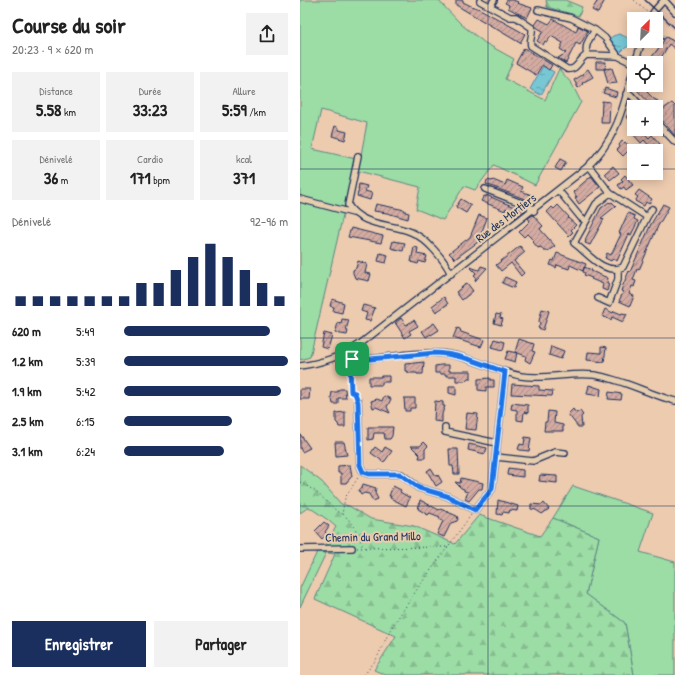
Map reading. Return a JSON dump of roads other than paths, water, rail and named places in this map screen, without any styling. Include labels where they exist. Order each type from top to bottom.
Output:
[{"type":"street","points":[[490,6],[494,0]]},
{"type":"street","points":[[654,12],[664,0],[675,12]]},
{"type":"street","points":[[480,1],[510,17],[516,17],[526,23],[532,28],[533,32],[529,42],[531,46],[567,69],[571,70],[575,68],[584,56],[618,56]]},
{"type":"street","points":[[538,10],[571,18],[595,30],[605,38],[618,56],[627,61]]},
{"type":"street","points":[[588,55],[586,46],[595,30]]},
{"type":"street","name":"Rue des Mortiers","points":[[300,366],[321,363],[347,353],[534,211],[589,166],[610,140],[619,118],[627,90]]},
{"type":"street","points":[[626,94],[631,95],[636,100]]},
{"type":"street","points":[[663,129],[675,142]]},
{"type":"street","points":[[358,156],[348,205],[367,222],[410,232],[418,236],[430,245],[451,274]]},
{"type":"street","points":[[589,166],[610,193],[647,217]]},
{"type":"street","points":[[485,189],[529,206],[534,211]]},
{"type":"street","points":[[559,191],[581,218],[586,221]]},
{"type":"street","points":[[610,193],[596,204],[574,243],[604,268],[618,269],[623,267],[652,209]]},
{"type":"street","points":[[300,199],[356,213]]},
{"type":"street","points":[[598,298],[609,303],[618,279],[618,269]]},
{"type":"street","points":[[347,353],[352,359],[360,360],[417,354],[447,354],[464,357],[505,372],[522,376],[536,377],[571,374],[596,375],[609,378],[675,401]]},
{"type":"street","points":[[358,402],[360,465],[363,472],[369,474],[400,474],[419,488],[447,496],[475,510],[492,489],[505,372]]},
{"type":"street","points":[[445,427],[444,432],[498,443]]},
{"type":"street","points":[[496,457],[533,461],[555,452],[565,454]]},
{"type":"street","name":"Chemin du Grand Millo","points":[[300,549],[352,548]]},
{"type":"water","points":[[619,34],[627,37],[627,47],[619,54],[609,39]]},
{"type":"water","points":[[543,66],[554,72],[541,95],[530,89]]},
{"type":"railway","points":[[645,0],[675,28]]}]
